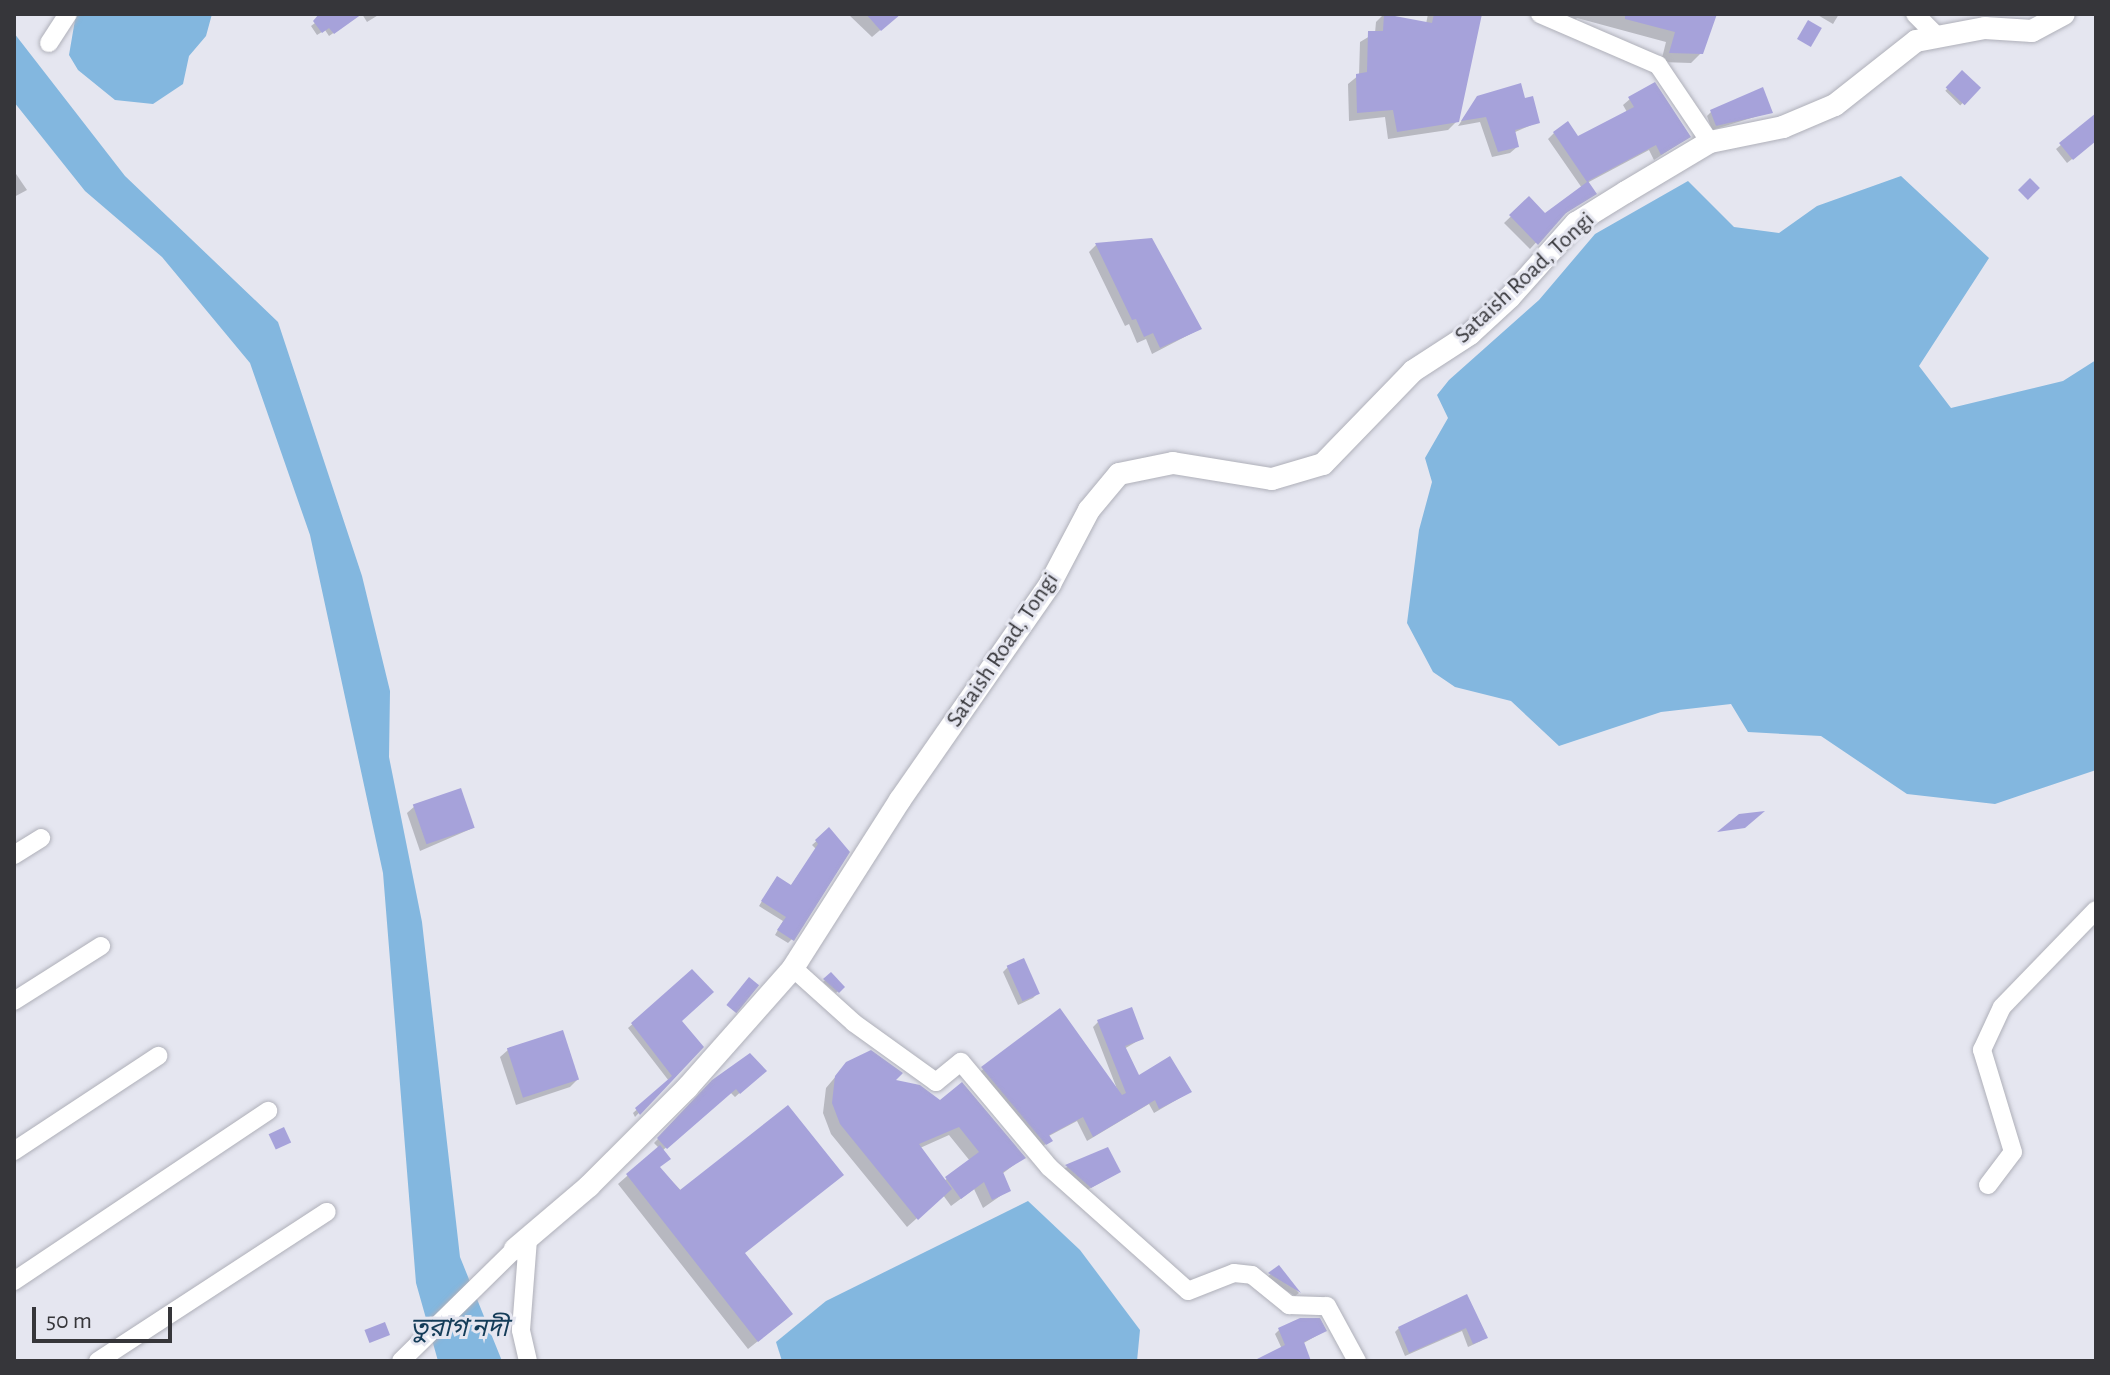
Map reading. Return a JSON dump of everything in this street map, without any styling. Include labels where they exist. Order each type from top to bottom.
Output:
[{"type":"street","points":[[49,43],[68,14]]},
{"type":"street","points":[[1540,14],[1658,65],[1710,142]]},
{"type":"street","points":[[1915,14],[1936,35]]},
{"type":"street","name":"Sataish Road, Tongi","points":[[522,1244],[600,1175],[793,968],[900,800],[1050,584],[1089,510],[1119,474],[1173,463],[1272,479],[1323,464],[1413,371],[1470,334],[1510,297],[1576,223],[1710,142],[1783,127],[1835,105],[1916,41],[1985,28],[2032,31],[2064,14]]},
{"type":"street","points":[[14,855],[41,838]]},
{"type":"street","points":[[1988,1185],[2013,1152],[1982,1050],[2002,1007],[2096,910]]},
{"type":"street","points":[[14,1001],[101,946]]},
{"type":"street","points":[[793,968],[854,1023],[936,1082],[961,1062],[1049,1167],[1188,1291],[1234,1273],[1252,1275],[1289,1305],[1327,1306],[1357,1361]]},
{"type":"street","points":[[14,1151],[158,1056]]},
{"type":"street","points":[[14,1281],[268,1111]]},
{"type":"street","points":[[98,1361],[327,1212]]},
{"type":"street","points":[[407,1358],[522,1244]]},
{"type":"street","points":[[522,1244],[521,1330],[528,1361]]},
{"type":"water","points":[[76,14],[212,14],[206,36],[189,56],[183,84],[153,104],[115,100],[78,70],[69,55]]},
{"type":"water","name":"তুরাগ নদী","points":[[14,33],[125,176],[278,322],[362,576],[390,691],[389,757],[422,922],[460,1257],[502,1361],[438,1361],[416,1283],[383,873],[310,535],[250,363],[162,257],[85,191],[14,102]]},
{"type":"water","points":[[1901,176],[1989,258],[1919,366],[1951,408],[2063,381],[2096,360],[2096,770],[1995,804],[1907,794],[1821,736],[1748,732],[1731,704],[1661,712],[1559,746],[1511,701],[1455,687],[1433,672],[1407,623],[1419,530],[1432,482],[1425,458],[1448,418],[1437,395],[1449,380],[1539,300],[1595,234],[1688,181],[1734,227],[1779,233],[1817,206]]},
{"type":"water","points":[[1028,1201],[1080,1250],[1140,1330],[1137,1361],[782,1361],[776,1342],[826,1301]]},
{"type":"building","points":[[319,14],[362,14],[334,34],[329,28],[322,33],[313,21]]},
{"type":"building","points":[[866,14],[901,14],[881,31]]},
{"type":"building","points":[[1384,14],[1432,23],[1434,14],[1482,14],[1459,122],[1397,132],[1393,110],[1357,113],[1356,74],[1367,72],[1368,31],[1383,31]]},
{"type":"building","points":[[1625,14],[1717,14],[1703,54],[1669,53],[1675,32],[1625,19]]},
{"type":"building","points":[[1808,20],[1822,28],[1811,47],[1797,39]]},
{"type":"building","points":[[1962,70],[1981,88],[1965,105],[1946,88]]},
{"type":"building","points":[[1655,82],[1691,137],[1661,155],[1656,145],[1588,181],[1597,194],[1566,213],[1538,245],[1509,215],[1529,196],[1545,213],[1587,182],[1553,132],[1568,121],[1578,136],[1634,107],[1628,97]]},
{"type":"building","points":[[1521,83],[1525,98],[1533,96],[1540,123],[1515,130],[1519,147],[1498,152],[1486,117],[1461,121],[1477,96]]},
{"type":"building","points":[[1763,87],[1773,113],[1716,126],[1710,110]]},
{"type":"building","points":[[2096,113],[2096,141],[2073,160],[2059,143]]},
{"type":"building","points":[[2030,178],[2040,188],[2028,200],[2018,190]]},
{"type":"building","points":[[1152,238],[1202,329],[1160,348],[1153,333],[1144,337],[1136,319],[1132,320],[1095,243]]},
{"type":"building","points":[[461,788],[475,828],[426,844],[413,805]]},
{"type":"building","points":[[1765,811],[1745,828],[1717,832],[1739,814]]},
{"type":"building","points":[[829,827],[850,852],[794,941],[777,930],[786,917],[761,901],[777,876],[791,885],[818,844],[815,840]]},
{"type":"building","points":[[1024,958],[1040,994],[1023,1001],[1007,966]]},
{"type":"building","points":[[692,969],[714,992],[682,1021],[704,1047],[640,1115],[635,1108],[672,1076],[631,1023]]},
{"type":"building","points":[[831,972],[845,987],[839,993],[823,979]]},
{"type":"building","points":[[749,977],[759,985],[736,1013],[726,1005]]},
{"type":"building","points":[[1132,1007],[1144,1039],[1125,1046],[1139,1075],[1170,1056],[1192,1092],[1159,1109],[1155,1100],[1093,1137],[1083,1117],[1049,1135],[1053,1141],[1046,1145],[981,1067],[1060,1008],[1122,1095],[1126,1093],[1097,1020]]},
{"type":"building","points":[[563,1030],[579,1079],[523,1098],[507,1048]]},
{"type":"building","points":[[871,1050],[903,1073],[896,1080],[920,1085],[940,1100],[962,1082],[1026,1158],[1003,1172],[1011,1191],[992,1200],[984,1182],[961,1199],[945,1177],[979,1152],[959,1127],[919,1144],[952,1189],[918,1220],[840,1124],[832,1103],[835,1076],[846,1062]]},
{"type":"building","points":[[750,1053],[767,1071],[740,1094],[736,1089],[667,1149],[657,1138],[712,1080]]},
{"type":"building","points":[[788,1105],[844,1175],[745,1253],[793,1314],[758,1342],[626,1174],[660,1145],[671,1159],[660,1167],[680,1190]]},
{"type":"building","points":[[284,1127],[291,1142],[276,1150],[269,1134]]},
{"type":"building","points":[[1108,1147],[1121,1172],[1091,1188],[1065,1165]]},
{"type":"building","points":[[1279,1265],[1301,1293],[1268,1273]]},
{"type":"building","points":[[1467,1294],[1488,1338],[1473,1344],[1466,1328],[1409,1353],[1398,1327]]},
{"type":"building","points":[[1300,1318],[1320,1318],[1327,1331],[1304,1342],[1311,1361],[1253,1361],[1285,1345],[1278,1328]]},
{"type":"building","points":[[385,1322],[390,1335],[369,1343],[364,1330]]}]
